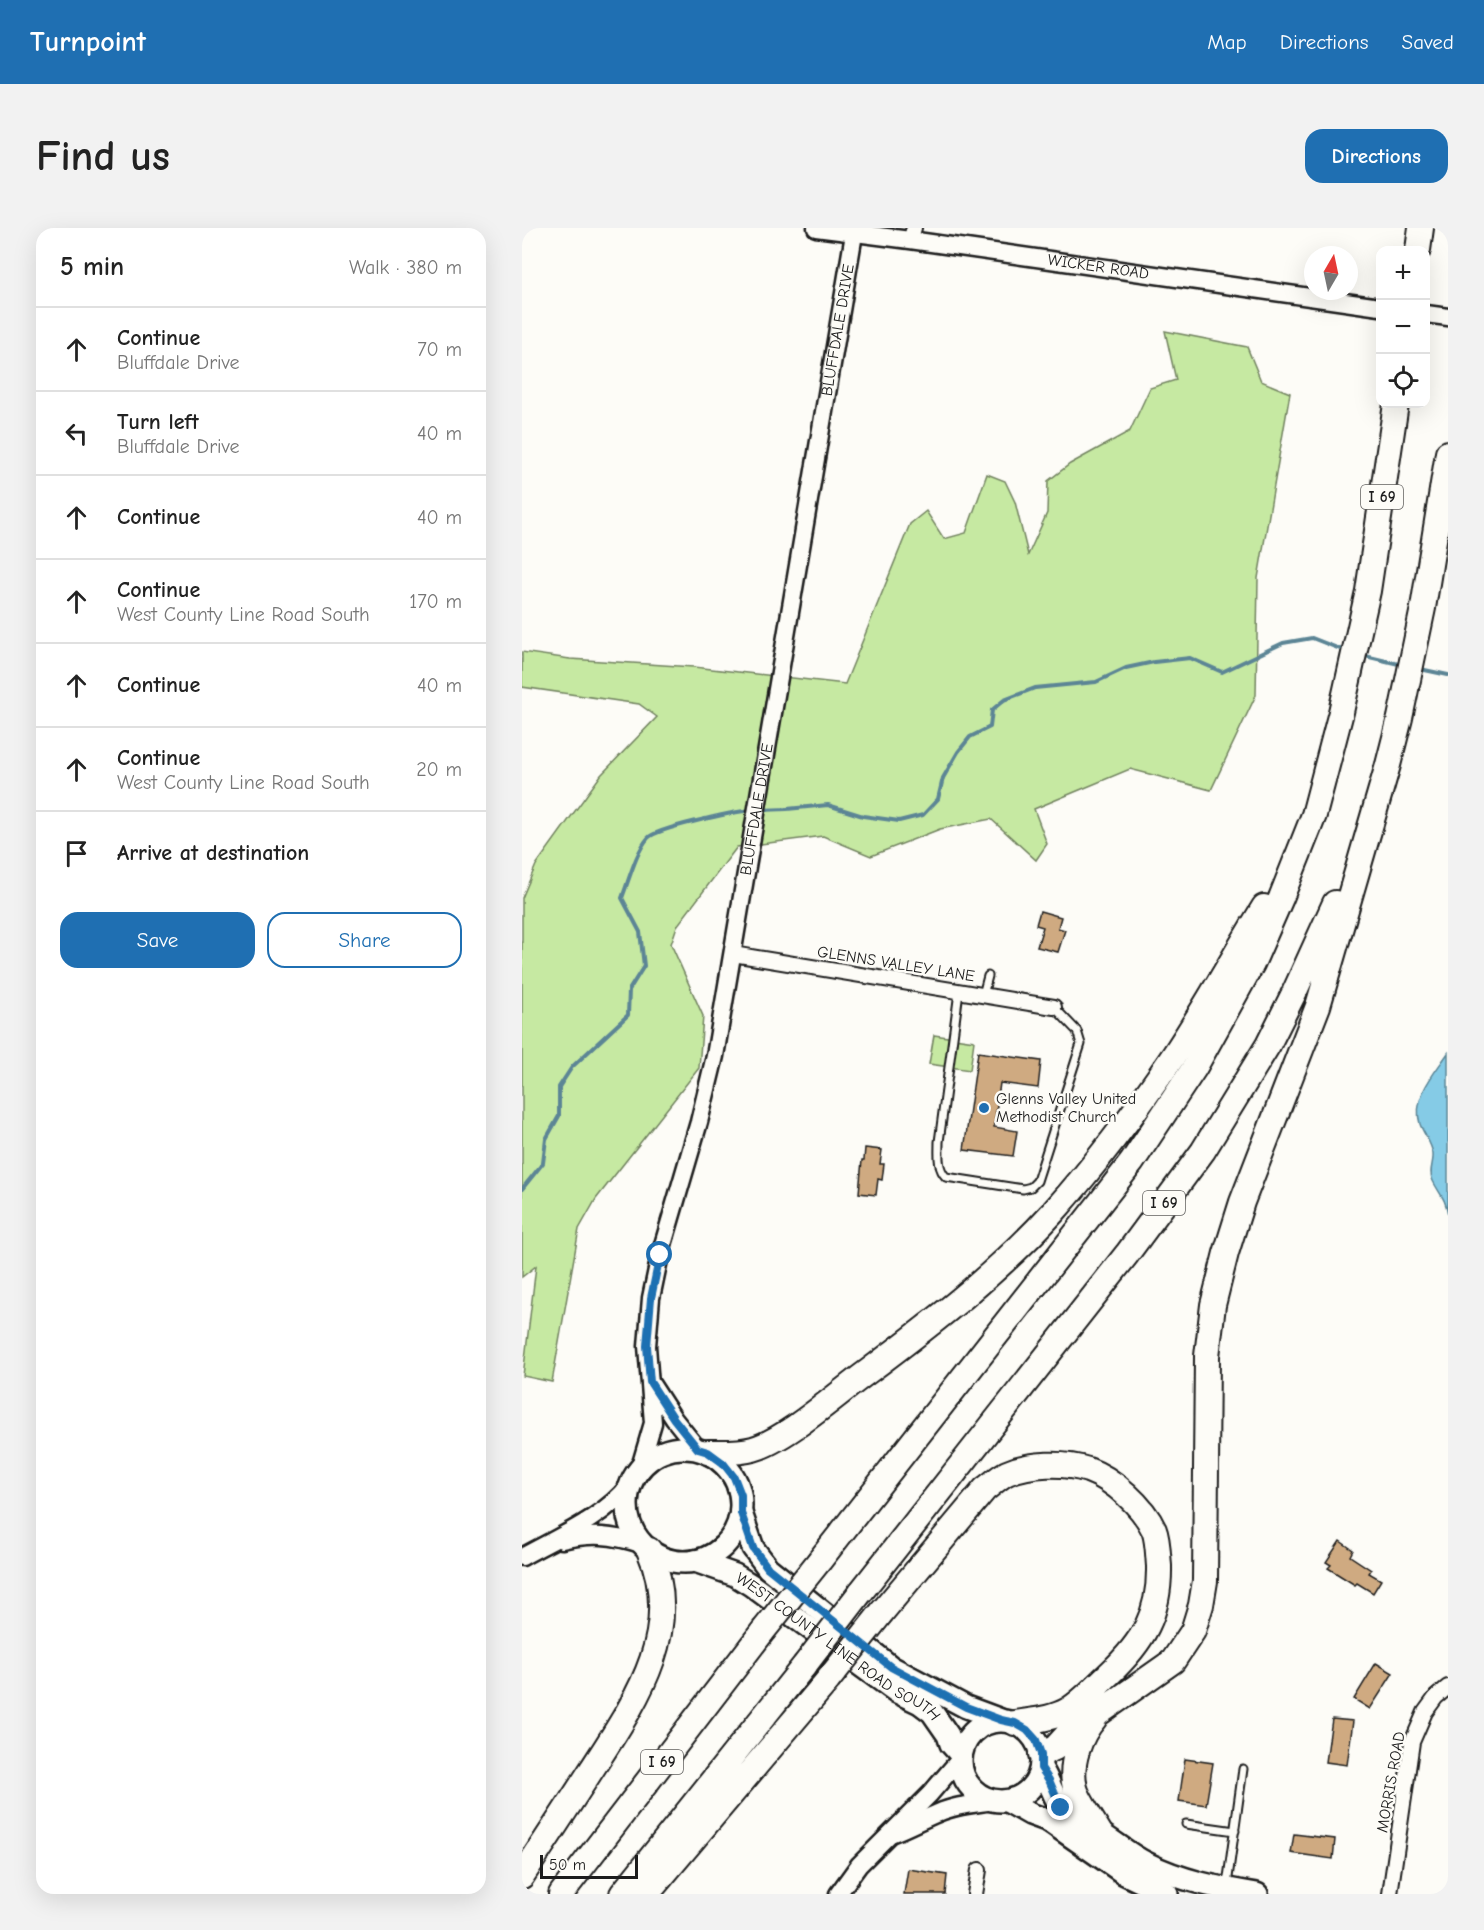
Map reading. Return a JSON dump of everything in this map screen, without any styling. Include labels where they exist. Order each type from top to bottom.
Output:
[{"type":"highway","points":[[1419,246],[1421,228]]},
{"type":"highway","name":"I 69","points":[[561,1894],[763,1630],[1132,1162],[1213,1037],[1252,964],[1314,815],[1341,712],[1368,591],[1395,408]]},
{"type":"highway","name":"I 69","points":[[622,1894],[1127,1254],[1203,1151],[1268,1045],[1343,885],[1388,765],[1423,608],[1448,453]]},
{"type":"highway","points":[[1041,1761],[1076,1725],[1099,1713],[1173,1661],[1193,1631],[1205,1581],[1207,1356],[1213,1305],[1242,1202],[1318,1006],[1388,765]]},
{"type":"highway","points":[[703,1451],[754,1449],[768,1443],[795,1425],[942,1315],[988,1276],[1055,1210],[1095,1162],[1175,1054],[1300,849]]},
{"type":"highway","points":[[647,1894],[828,1680],[985,1489],[1006,1473],[1031,1467],[1060,1465],[1088,1470],[1116,1486],[1139,1506],[1155,1531],[1159,1588],[1152,1615],[1140,1641],[1124,1659],[1068,1710],[1052,1716],[1008,1721]]},
{"type":"highway","points":[[522,1876],[632,1707],[653,1662],[660,1633],[662,1604],[659,1579],[645,1547]]},
{"type":"highway","points":[[1099,1713],[1087,1727],[1078,1747],[1075,1788],[1100,1833]]},
{"type":"main road","points":[[682,1447],[703,1451],[723,1463],[734,1477],[741,1495],[741,1513],[736,1530],[726,1544],[712,1555],[695,1561],[679,1562],[663,1558],[645,1547],[632,1531],[627,1516],[626,1500],[629,1485],[640,1467],[652,1456],[682,1447]]},
{"type":"main road","name":"WEST COUNTY LINE ROAD SOUTH","points":[[741,1513],[753,1548],[768,1568],[891,1667],[942,1695],[1008,1721]]},
{"type":"main road","name":"WEST COUNTY LINE ROAD SOUTH","points":[[695,1561],[743,1580],[897,1692],[920,1703],[932,1712],[961,1757]]},
{"type":"main road","points":[[1167,1894],[1125,1874],[1048,1821],[1001,1801],[983,1797],[973,1790],[966,1781],[961,1757],[964,1744],[970,1734],[990,1722],[1008,1721],[1027,1730],[1036,1740],[1041,1761],[1061,1808],[1073,1820],[1100,1833],[1129,1854],[1172,1875],[1257,1894]]},
{"type":"main road","points":[[1001,1801],[1019,1797],[1030,1790],[1037,1780],[1041,1761]]},
{"type":"street","name":"WICKER ROAD","points":[[816,228],[854,234],[912,234],[1376,306]]},
{"type":"street","name":"BLUFFDALE DRIVE","points":[[640,1467],[653,1424],[647,1346],[651,1298],[672,1209],[702,1111],[715,1056],[854,234]]},
{"type":"street","points":[[1430,315],[1448,317]]},
{"type":"street","name":"GLENNS VALLEY LANE","points":[[734,954],[1054,1007]]},
{"type":"street","name":"BLUFFDALE DRIVE","points":[[650,1382],[674,1419],[703,1451]]},
{"type":"street","points":[[522,1557],[606,1509],[621,1496],[629,1485]]},
{"type":"street","points":[[544,1545],[592,1535],[609,1536],[645,1547]]},
{"type":"street","name":"MORRIS ROAD","points":[[1390,1894],[1412,1742],[1425,1712],[1436,1697],[1448,1687]]},
{"type":"street","points":[[838,1894],[859,1865],[892,1833],[961,1757]]},
{"type":"street","points":[[892,1833],[915,1825],[944,1810],[1001,1801]]},
{"type":"street","points":[[975,1894],[979,1870]]},
{"type":"lane","points":[[983,995],[988,976]]},
{"type":"lane","points":[[959,991],[939,1142],[940,1167],[946,1177],[1023,1189],[1031,1187],[1037,1181],[1081,1044],[1077,1031],[1054,1007]]},
{"type":"lane","points":[[1227,1889],[1243,1769]]},
{"type":"lane","points":[[1186,1824],[1235,1831]]},
{"type":"green space","points":[[1165,331],[1247,347],[1261,381],[1290,393],[1258,578],[1256,695],[1211,790],[1130,769],[1034,809],[1047,844],[1036,860],[991,819],[940,829],[871,856],[823,836],[737,847],[677,926],[671,944],[703,1016],[699,1068],[596,1199],[579,1229],[552,1382],[523,1376],[536,1266],[522,1277],[522,898],[536,865],[601,775],[657,717],[639,704],[522,687],[522,652],[570,659],[694,667],[845,684],[910,524],[926,511],[944,539],[966,533],[987,474],[1005,481],[1015,502],[1028,555],[1047,513],[1048,481],[1070,464],[1130,431],[1150,388],[1176,380]]},
{"type":"green space","points":[[934,1035],[974,1041],[970,1070],[929,1064]]},
{"type":"water","points":[[1448,1053],[1448,1214],[1444,1200],[1432,1177],[1432,1150],[1418,1114],[1426,1086]]},
{"type":"building","points":[[1040,911],[1061,917],[1058,928],[1065,930],[1058,952],[1037,947],[1043,927],[1036,925]]},
{"type":"building","name":"Glenns Valley United Methodist Church","points":[[978,1052],[1041,1061],[1038,1088],[1000,1083],[994,1127],[1017,1131],[1013,1156],[964,1150]]},
{"type":"building","points":[[865,1148],[882,1150],[880,1164],[884,1164],[882,1180],[878,1179],[876,1195],[859,1193]]},
{"type":"building","points":[[1340,1541],[1353,1550],[1350,1556],[1371,1570],[1369,1573],[1381,1580],[1373,1593],[1328,1568],[1331,1565],[1326,1562]]},
{"type":"building","points":[[1376,1663],[1393,1673],[1370,1709],[1354,1699]]},
{"type":"building","points":[[1332,1719],[1353,1721],[1347,1765],[1326,1762]]},
{"type":"building","points":[[1185,1759],[1213,1763],[1206,1805],[1179,1801]]},
{"type":"building","points":[[1294,1834],[1335,1839],[1333,1859],[1291,1853]]},
{"type":"building","points":[[908,1869],[947,1875],[945,1894],[904,1894]]},
{"type":"waterway","points":[[761,810],[828,805],[863,816],[899,821],[923,815],[938,799],[943,778],[958,752],[970,737],[990,727],[992,710],[1004,700],[1035,688],[1096,682],[1126,668],[1154,662],[1190,658],[1222,672],[1283,643],[1312,638],[1345,651]]},
{"type":"waterway","points":[[1361,655],[1403,665]]},
{"type":"waterway","points":[[1420,669],[1448,675]]},
{"type":"waterway","points":[[522,1189],[543,1163],[546,1139],[559,1116],[559,1087],[572,1067],[628,1015],[629,990],[644,966],[640,932],[622,898],[636,858],[644,844],[654,834],[680,825],[751,810]]},
{"type":"place","name":"Glenns Valley United Methodist Church","points":[[984,1108]]},
{"type":"route","points":[[660,1255],[651,1298],[647,1346],[650,1382],[674,1419],[698,1449],[708,1452],[723,1463],[734,1477],[741,1495],[741,1513],[753,1548],[768,1568],[891,1667],[966,1707],[1015,1723],[1027,1730],[1036,1740],[1041,1754],[1041,1768],[1061,1808]]}]
